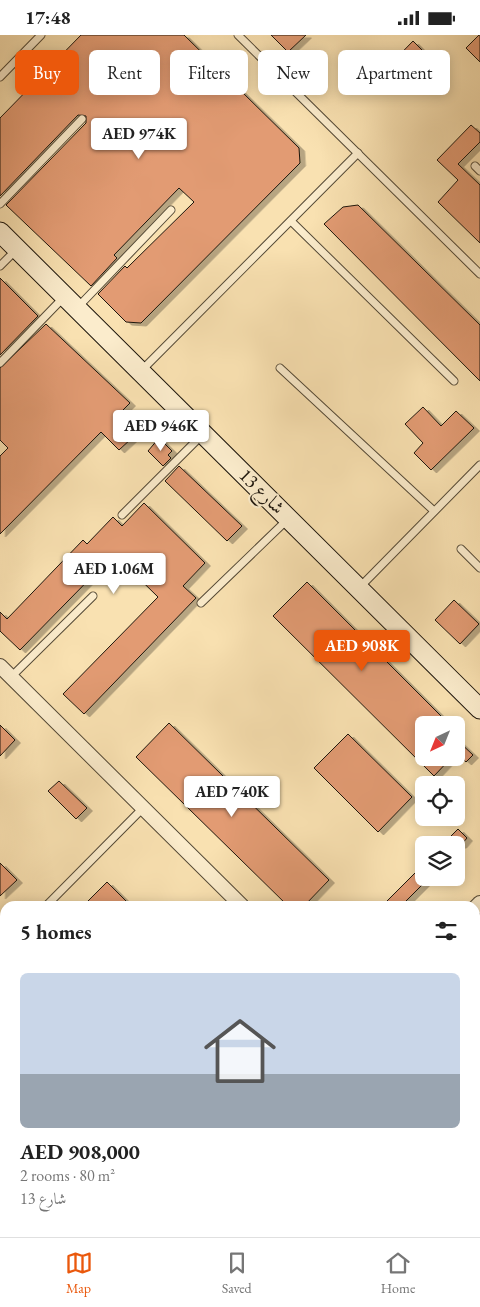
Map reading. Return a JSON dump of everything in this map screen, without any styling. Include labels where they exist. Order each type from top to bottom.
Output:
[{"type":"street","name":"شارع 13","points":[[0,232],[480,709]]},
{"type":"street","points":[[0,666],[237,901]]},
{"type":"lane","points":[[0,77],[41,35]]},
{"type":"lane","points":[[238,35],[480,274]]},
{"type":"lane","points":[[0,205],[82,119]]},
{"type":"lane","points":[[141,371],[358,153]]},
{"type":"lane","points":[[0,363],[71,302],[171,210]]},
{"type":"lane","points":[[291,221],[454,381]]},
{"type":"lane","points":[[0,266],[17,249]]},
{"type":"lane","points":[[280,368],[434,511]]},
{"type":"lane","points":[[122,515],[204,434]]},
{"type":"lane","points":[[359,588],[480,465]]},
{"type":"lane","points":[[201,603],[289,518]]},
{"type":"lane","points":[[461,549],[480,567]]},
{"type":"lane","points":[[11,677],[93,596]]},
{"type":"lane","points":[[51,901],[143,808]]},
{"type":"building","points":[[81,35],[184,35],[199,50],[170,50],[170,95],[245,95],[299,148],[300,163],[141,323],[126,322],[98,294],[125,266],[127,268],[194,202],[179,188],[114,255],[117,258],[91,286],[6,205],[86,123],[86,116],[78,115],[0,196],[0,118],[22,95],[79,95],[79,50],[66,50]]},
{"type":"building","points":[[271,35],[306,35],[290,50],[286,50]]},
{"type":"building","points":[[480,35],[480,62],[466,48]]},
{"type":"building","points":[[413,41],[422,50],[404,50]]},
{"type":"building","points":[[471,125],[480,133],[480,142],[458,164],[480,185],[480,243],[438,202],[458,180],[437,160]]},
{"type":"building","points":[[358,205],[480,325],[480,381],[324,224],[343,207]]},
{"type":"building","points":[[0,278],[38,316],[0,355]]},
{"type":"building","points":[[46,324],[130,403],[114,419],[132,438],[119,450],[101,432],[0,534],[0,456],[8,448],[0,440],[0,368]]},
{"type":"building","points":[[423,407],[441,426],[456,411],[474,428],[431,470],[414,453],[423,443],[405,424]]},
{"type":"building","points":[[159,438],[172,451],[168,455],[171,458],[163,466],[148,451]]},
{"type":"building","points":[[179,466],[242,526],[227,541],[165,481]]},
{"type":"building","points":[[144,503],[205,563],[183,586],[196,598],[84,714],[63,694],[158,597],[114,554],[20,650],[0,631],[0,612],[7,619],[83,540],[87,544],[113,517],[122,526]]},
{"type":"building","points":[[307,582],[441,716],[415,716],[415,757],[273,616]]},
{"type":"building","points":[[454,600],[479,624],[460,644],[435,620]]},
{"type":"building","points":[[169,723],[329,880],[309,901],[283,901],[136,757]]},
{"type":"building","points":[[0,725],[15,740],[0,756]]},
{"type":"building","points":[[348,734],[412,797],[378,832],[314,768]]},
{"type":"building","points":[[465,747],[473,755],[465,761]]},
{"type":"building","points":[[424,766],[443,766],[434,776]]},
{"type":"building","points":[[59,781],[87,808],[76,819],[48,791]]},
{"type":"building","points":[[458,829],[465,836],[451,836]]},
{"type":"building","points":[[0,863],[17,880],[0,896]]},
{"type":"building","points":[[415,873],[415,886],[421,886],[406,901],[387,901]]},
{"type":"building","points":[[107,882],[126,901],[88,901]]}]
